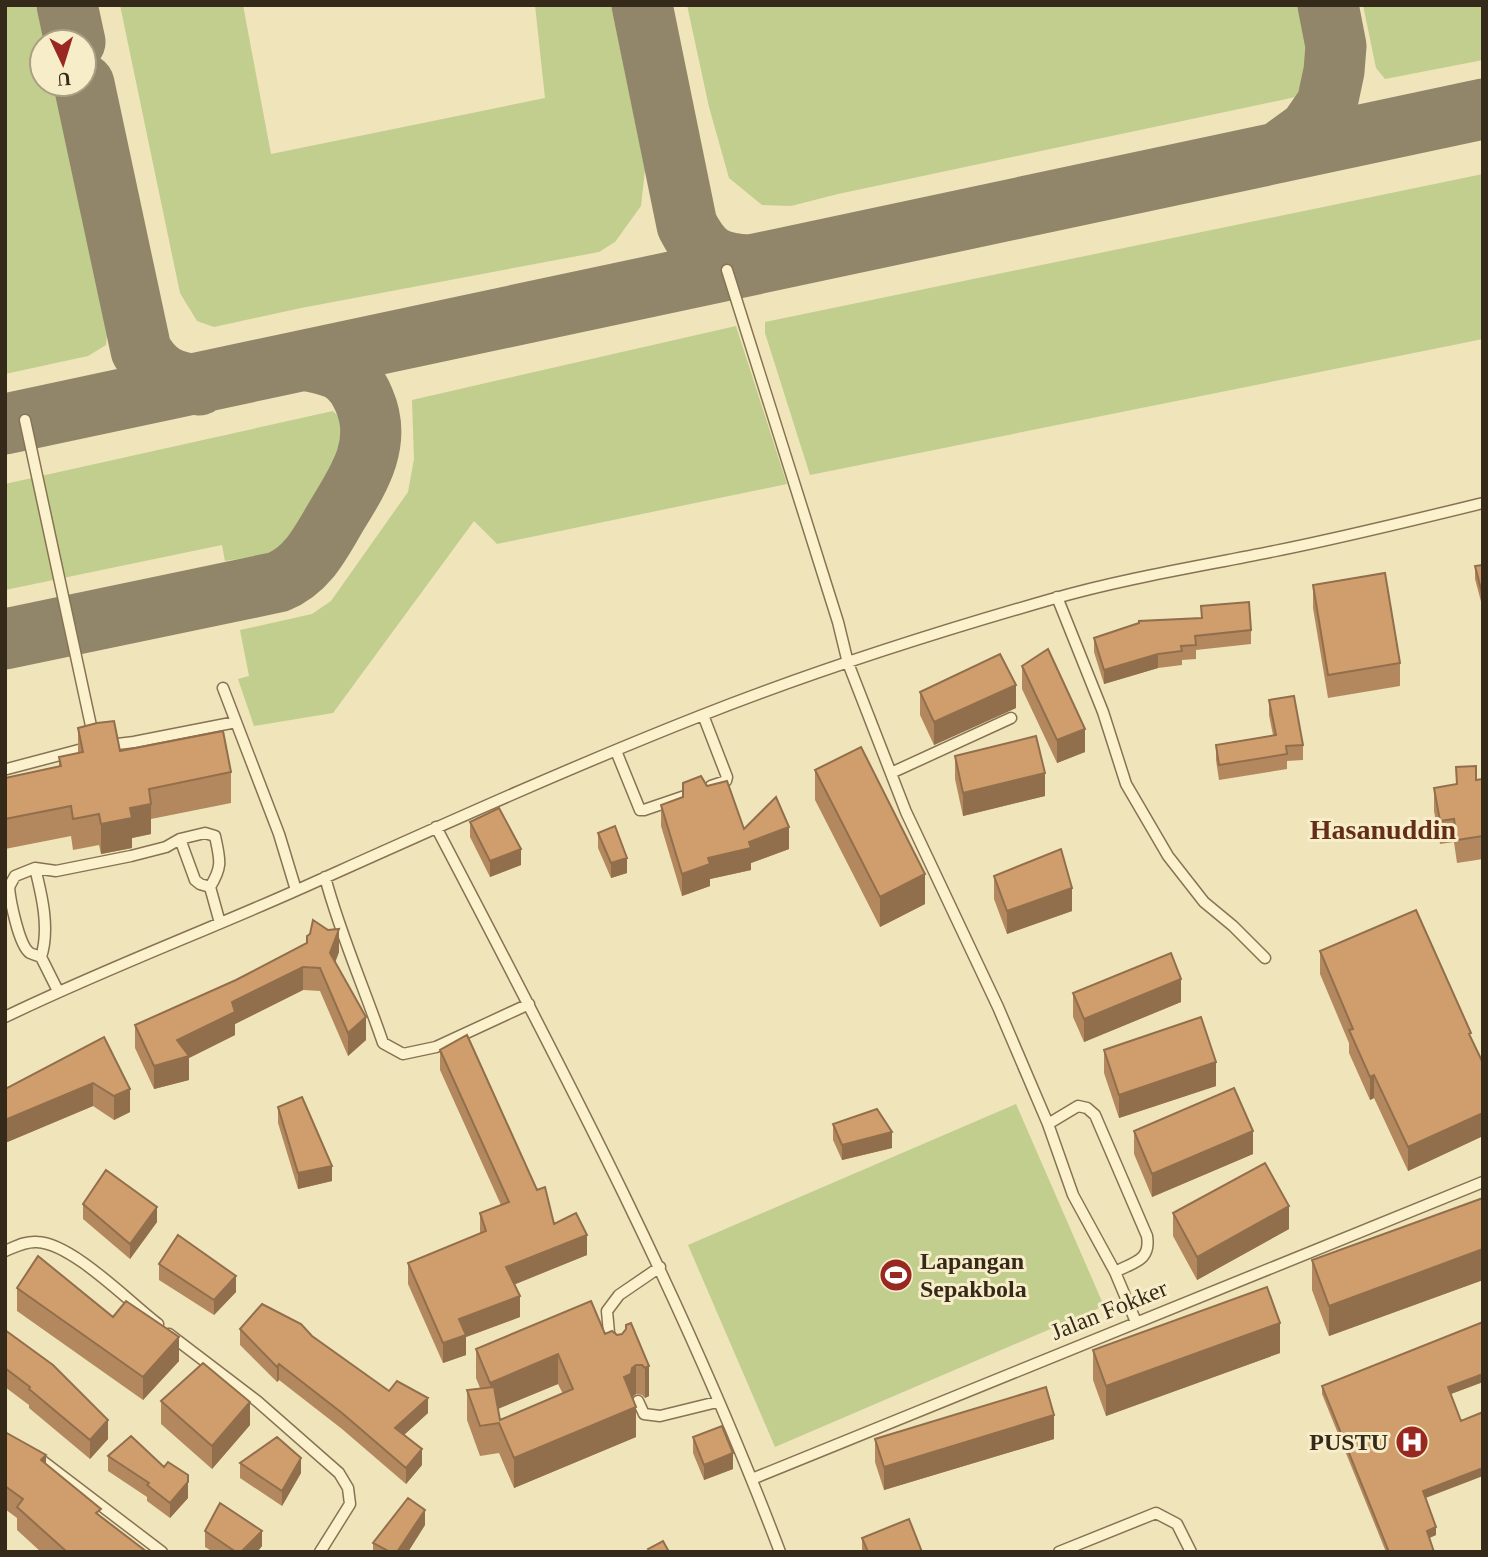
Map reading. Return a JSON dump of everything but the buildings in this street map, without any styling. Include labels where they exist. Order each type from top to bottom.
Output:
[{"type":"lane","points":[[727,270],[849,663],[906,812],[998,1007],[1048,1124],[1073,1195],[1115,1272],[1136,1322]]},
{"type":"lane","points":[[25,420],[96,746]]},
{"type":"lane","points":[[5,1017],[58,991],[296,891],[436,827],[616,751],[704,715],[849,663],[1057,597],[1346,537],[1483,503]]},
{"type":"lane","points":[[1057,597],[1103,712],[1126,784],[1168,856],[1204,902],[1265,957]]},
{"type":"lane","points":[[223,688],[279,834],[296,891]]},
{"type":"lane","points":[[616,751],[642,811],[726,781],[727,777],[704,715]]},
{"type":"lane","points":[[891,773],[1011,718]]},
{"type":"lane","points":[[7,769],[96,746],[134,742],[236,722]]},
{"type":"lane","points":[[436,827],[529,1004],[660,1267],[752,1479],[780,1552]]},
{"type":"lane","points":[[41,957],[30,954],[25,948],[10,902],[9,887],[15,876],[34,868],[57,871],[131,856],[166,847],[180,839],[205,832],[215,836],[221,864],[210,887],[220,923]]},
{"type":"lane","points":[[180,839],[195,880],[210,887]]},
{"type":"lane","points":[[34,868],[45,926],[45,943],[41,957],[58,991]]},
{"type":"lane","points":[[325,877],[335,917],[383,1043],[403,1054],[436,1046],[529,1004]]},
{"type":"lane","points":[[1048,1124],[1078,1107],[1087,1108],[1095,1115],[1147,1236],[1149,1248],[1143,1257],[1115,1272]]},
{"type":"lane","name":"Jalan Fokker","points":[[752,1479],[1483,1182]]},
{"type":"lane","points":[[5,1251],[27,1242],[38,1242],[75,1257],[257,1402],[339,1473],[348,1488],[350,1504],[320,1552]]},
{"type":"lane","points":[[619,1357],[609,1334],[607,1311],[619,1295],[660,1267]]},
{"type":"lane","points":[[638,1401],[643,1414],[650,1417],[717,1402]]},
{"type":"lane","points":[[27,1449],[162,1552]]},
{"type":"lane","points":[[1059,1552],[1156,1513],[1177,1524],[1191,1552]]},
{"type":"green space","points":[[5,5],[36,5],[41,28],[28,28],[28,98],[57,98],[108,324],[106,345],[88,356],[5,374]]},
{"type":"green space","points":[[120,5],[243,5],[271,154],[545,98],[535,5],[611,5],[645,170],[641,206],[615,242],[599,252],[214,327],[197,321],[180,293]]},
{"type":"green space","points":[[687,5],[1313,5],[1318,31],[1318,51],[1305,95],[791,206],[762,205],[729,178],[709,107]]},
{"type":"green space","points":[[1363,5],[1483,5],[1483,60],[1385,79],[1376,68]]},
{"type":"green space","points":[[1483,174],[1483,339],[810,475],[765,333],[765,322]]},
{"type":"green space","points":[[736,326],[787,484],[497,544],[474,521],[333,713],[254,726],[238,679],[249,676],[240,630],[312,614],[331,601],[408,492],[414,459],[412,400]]},
{"type":"green space","points":[[333,411],[345,423],[340,457],[321,504],[296,550],[225,561],[222,545],[5,590],[5,484]]},
{"type":"green space","name":"Lapangan Sepakbola","points":[[1016,1104],[1104,1306],[775,1447],[688,1245]]},
{"type":"taxiway","points":[[67,5],[72,28]]},
{"type":"taxiway","points":[[642,5],[687,225],[699,244],[711,256],[727,262],[749,265]]},
{"type":"taxiway","points":[[1279,152],[1309,130],[1327,104],[1336,46],[1328,5]]},
{"type":"taxiway","points":[[87,98],[141,350],[152,366],[165,376],[199,385]]},
{"type":"taxiway","points":[[5,424],[1483,109]]},
{"type":"taxiway","points":[[5,639],[278,582],[306,563],[360,474],[370,446],[371,431],[364,400],[352,380],[337,369],[305,360]]},
{"type":"place","name":"Lapangan Sepakbola","points":[[896,1275]]},
{"type":"place","name":"PUSTU","points":[[1412,1442]]},
{"type":"district","name":"Hasanuddin","points":[[1383,829]]}]
